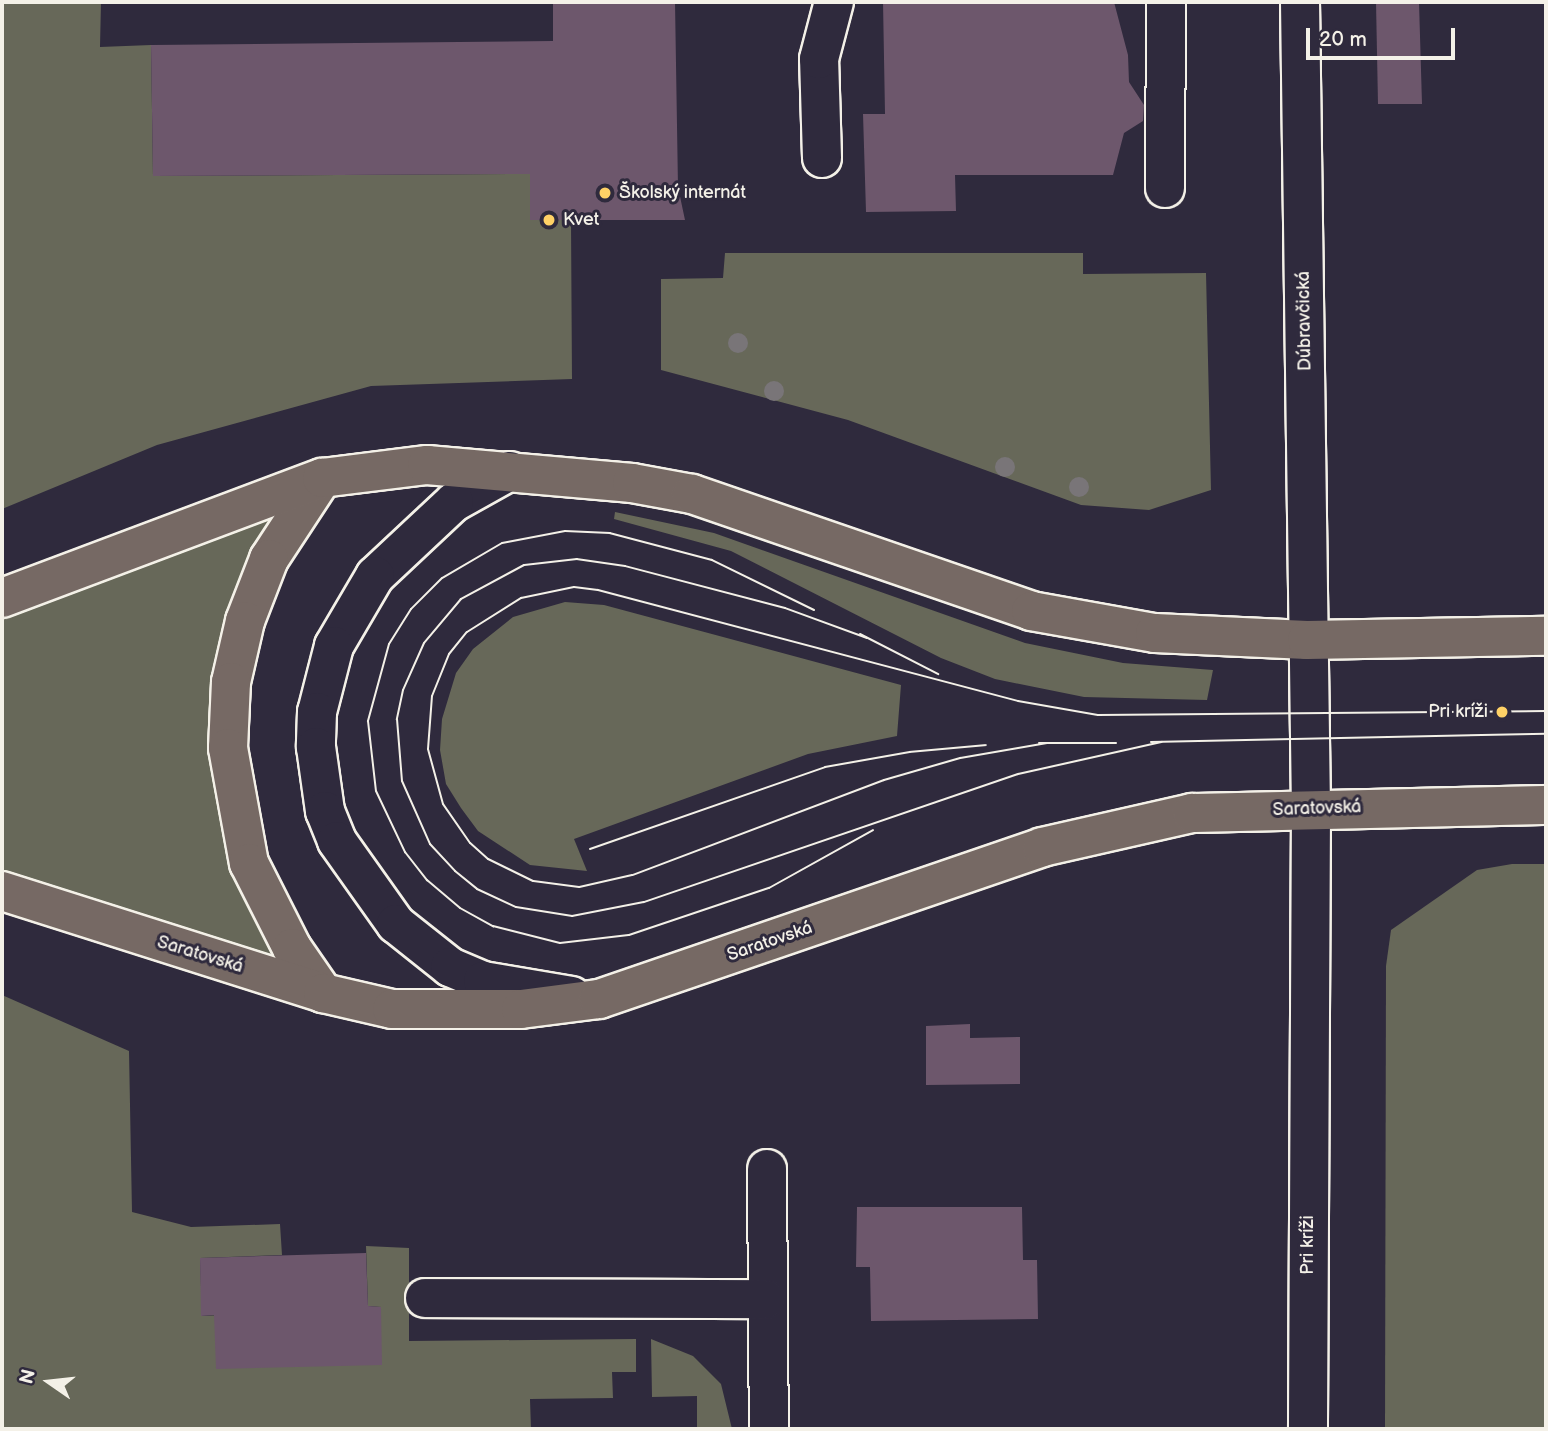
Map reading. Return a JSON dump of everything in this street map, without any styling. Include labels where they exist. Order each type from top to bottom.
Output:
[{"type":"main road","points":[[2,598],[322,478],[427,465],[632,483],[692,495],[1031,611],[1155,633],[1307,640],[1546,636]]},
{"type":"main road","points":[[322,478],[269,559],[245,621],[231,682],[228,748],[249,863],[292,948],[323,993]]},
{"type":"main road","name":"Saratovská","points":[[2,891],[323,993],[392,1009],[521,1009],[599,999],[1042,847],[1192,813],[1546,805]]},
{"type":"street","points":[[822,158],[819,59],[834,2]]},
{"type":"street","points":[[1165,188],[1166,2]]},
{"type":"street","name":"Dúbravčická","points":[[1300,2],[1311,809]]},
{"type":"street","points":[[510,471],[454,502],[375,576],[334,646],[317,712],[320,779],[326,811],[354,870],[396,924],[422,947],[450,967],[483,981],[599,999]]},
{"type":"street","name":"Pri kríži","points":[[1308,1429],[1311,809]]},
{"type":"street","points":[[767,1169],[769,1429]]},
{"type":"street","points":[[425,1298],[766,1299]]},
{"type":"green space","points":[[2,2],[101,2],[100,47],[151,45],[153,176],[530,174],[530,220],[571,220],[572,379],[371,386],[157,445],[2,509]]},
{"type":"green space","points":[[725,253],[1083,253],[1083,274],[1206,273],[1211,490],[1149,510],[1081,505],[848,420],[661,370],[661,279],[723,278]]},
{"type":"green space","points":[[322,478],[269,559],[231,781],[323,993],[2,891],[2,598]]},
{"type":"green space","points":[[615,512],[714,533],[1025,643],[1123,663],[1213,670],[1207,700],[1084,697],[995,679],[941,658],[731,551],[614,519]]},
{"type":"green space","points":[[565,602],[604,605],[901,685],[897,736],[808,754],[574,839],[587,871],[530,865],[478,831],[446,784],[440,750],[442,719],[456,673],[473,649],[513,617]]},
{"type":"green space","points":[[1512,864],[1546,864],[1546,1429],[1385,1429],[1386,966],[1391,930],[1477,870]]},
{"type":"green space","points":[[2,995],[129,1051],[132,1212],[191,1227],[280,1224],[282,1255],[200,1258],[202,1316],[381,1307],[368,1306],[366,1246],[409,1248],[409,1341],[636,1339],[636,1372],[612,1372],[613,1398],[530,1399],[531,1429],[2,1429]]},
{"type":"green space","points":[[651,1339],[693,1356],[721,1384],[732,1429],[697,1429],[697,1396],[652,1397]]},
{"type":"building","points":[[553,2],[675,2],[678,187],[685,220],[530,220],[530,174],[153,176],[151,45],[553,41]]},
{"type":"building","points":[[883,2],[1114,2],[1128,55],[1129,82],[1144,105],[1143,121],[1124,133],[1113,175],[955,175],[956,211],[866,212],[863,114],[885,114]]},
{"type":"building","points":[[1376,2],[1419,2],[1422,104],[1378,104]]},
{"type":"building","points":[[970,1024],[970,1038],[1020,1037],[1020,1084],[926,1085],[926,1026]]},
{"type":"building","points":[[857,1207],[1022,1207],[1023,1260],[1037,1260],[1038,1319],[871,1321],[870,1267],[856,1267]]},
{"type":"building","points":[[366,1253],[368,1306],[381,1307],[382,1365],[216,1369],[214,1315],[201,1316],[200,1258]]},
{"type":"tram line","points":[[814,610],[712,560],[610,533],[565,531],[502,543],[442,578],[411,609],[389,644],[368,721],[376,791],[405,852],[427,880],[460,908],[493,926],[560,943],[629,935],[769,888],[873,830]]},
{"type":"tram line","points":[[867,638],[785,608],[625,566],[577,559],[524,565],[461,599],[424,643],[403,690],[397,719],[402,781],[430,844],[455,871],[477,889],[516,907],[572,916],[644,902],[1018,774],[1161,742]]},
{"type":"tram line","points":[[1047,743],[960,758],[884,780],[632,875],[579,887],[533,881],[488,859],[470,843],[443,804],[428,749],[432,696],[449,654],[467,632],[521,598],[574,587],[598,590],[1018,701],[1098,715],[1546,711]]},
{"type":"tram line","points":[[860,634],[938,674]]},
{"type":"tram line","points":[[1151,742],[1546,734]]},
{"type":"tram line","points":[[1039,743],[1116,743]]},
{"type":"tram line","points":[[590,849],[825,767],[910,752],[986,745]]},
{"type":"place","name":"Školský internát","points":[[605,193]]},
{"type":"place","name":"Kvet","points":[[549,220]]},
{"type":"place","name":"Pri kríži","points":[[1502,712]]}]
